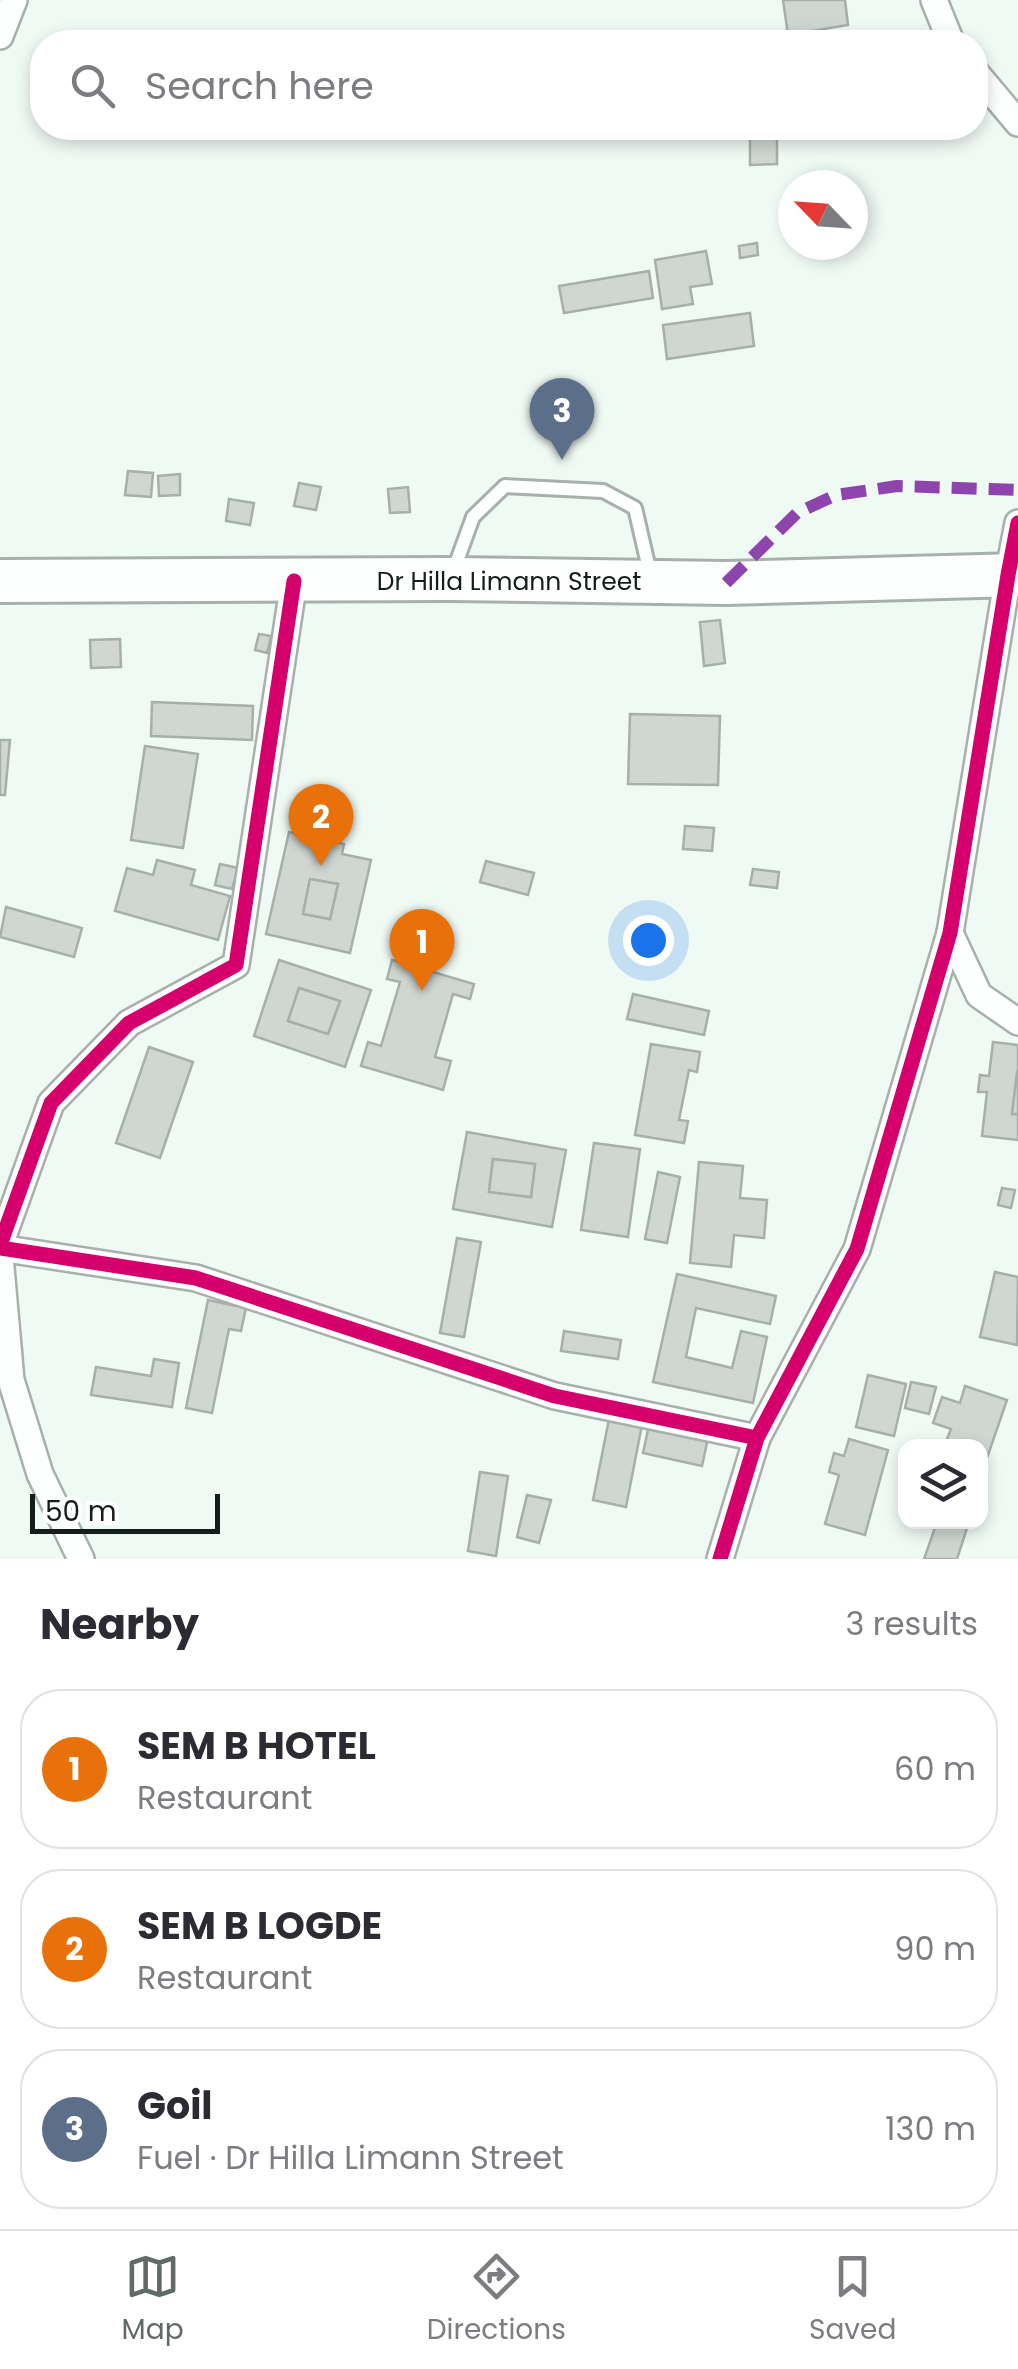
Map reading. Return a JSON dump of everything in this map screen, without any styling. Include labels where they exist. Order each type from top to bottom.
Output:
[{"type":"highway","name":"Dr Hilla Limann Street","points":[[0,581],[450,579],[726,583],[1013,575]]},
{"type":"street","points":[[0,36],[14,0]]},
{"type":"street","points":[[934,0],[946,30]]},
{"type":"street","points":[[988,87],[1018,123]]},
{"type":"street","points":[[720,1559],[757,1438],[857,1249],[950,933],[1013,575],[1018,524]]},
{"type":"street","points":[[294,581],[236,964],[129,1022],[51,1103],[0,1246],[196,1278],[555,1396],[757,1438]]},
{"type":"street","points":[[950,933],[979,995],[1018,1022]]},
{"type":"street","points":[[0,1256],[11,1380],[40,1474],[81,1559]]},
{"type":"lane","points":[[450,579],[472,517],[504,486],[603,491],[634,508],[652,582]]},
{"type":"building","points":[[783,0],[845,0],[848,25],[787,30]]},
{"type":"building","points":[[750,140],[777,140],[777,164],[750,165]]},
{"type":"building","points":[[757,243],[758,255],[740,258],[739,246]]},
{"type":"building","points":[[706,251],[712,284],[690,287],[693,304],[662,309],[655,260]]},
{"type":"building","points":[[649,271],[653,298],[564,313],[559,286]]},
{"type":"building","points":[[750,313],[754,346],[667,359],[663,325]]},
{"type":"building","points":[[128,471],[153,473],[151,497],[125,495]]},
{"type":"building","points":[[180,474],[180,495],[159,496],[158,476]]},
{"type":"building","points":[[299,483],[321,487],[316,510],[294,506]]},
{"type":"building","points":[[408,487],[410,512],[390,513],[388,489]]},
{"type":"building","points":[[229,499],[254,503],[250,525],[226,521]]},
{"type":"building","points":[[720,620],[725,663],[704,666],[700,622]]},
{"type":"building","points":[[259,634],[271,636],[267,653],[255,650]]},
{"type":"building","points":[[120,639],[121,667],[91,668],[90,640]]},
{"type":"building","points":[[152,702],[253,706],[252,740],[151,736]]},
{"type":"building","points":[[630,714],[720,716],[718,785],[628,784]]},
{"type":"building","points":[[0,740],[10,740],[5,795],[0,795]]},
{"type":"building","points":[[145,746],[198,754],[183,848],[131,840]]},
{"type":"building","points":[[685,826],[714,828],[712,851],[683,849]]},
{"type":"building","points":[[289,832],[344,844],[342,854],[371,860],[350,953],[266,934]],"holes":[[[310,879],[338,884],[330,919],[303,914]]]},
{"type":"building","points":[[157,860],[195,870],[191,885],[230,896],[218,940],[115,911],[127,868],[153,875]]},
{"type":"building","points":[[486,861],[534,873],[528,895],[480,882]]},
{"type":"building","points":[[220,864],[238,868],[232,889],[215,885]]},
{"type":"building","points":[[753,869],[779,872],[777,888],[750,885]]},
{"type":"building","points":[[310,879],[338,884],[330,919],[303,914]]},
{"type":"building","points":[[6,907],[82,928],[74,957],[0,937]]},
{"type":"building","points":[[279,960],[371,990],[345,1067],[254,1036]],"holes":[[[299,988],[340,1001],[328,1034],[288,1021]]]},
{"type":"building","points":[[392,960],[474,984],[470,999],[453,994],[435,1057],[451,1061],[443,1090],[361,1066],[368,1042],[381,1046],[400,982],[387,979]]},
{"type":"building","points":[[299,988],[340,1001],[328,1034],[288,1021]]},
{"type":"building","points":[[633,994],[709,1011],[704,1035],[627,1019]]},
{"type":"building","points":[[993,1042],[1018,1045],[1012,1114],[1018,1114],[1018,1140],[982,1136],[987,1092],[978,1092],[980,1075],[989,1076]]},
{"type":"building","points":[[651,1044],[700,1052],[697,1072],[689,1070],[679,1120],[688,1121],[684,1143],[635,1135]]},
{"type":"building","points":[[149,1047],[193,1062],[160,1158],[116,1143]]},
{"type":"building","points":[[1017,1072],[1018,1114],[1012,1114]]},
{"type":"building","points":[[467,1132],[566,1150],[552,1227],[453,1209]],"holes":[[[493,1159],[535,1164],[531,1197],[489,1192]]]},
{"type":"building","points":[[594,1143],[640,1149],[628,1237],[581,1230]]},
{"type":"building","points":[[493,1159],[535,1164],[531,1197],[489,1192]]},
{"type":"building","points":[[699,1162],[743,1166],[740,1198],[767,1200],[764,1238],[734,1235],[731,1267],[690,1263]]},
{"type":"building","points":[[658,1172],[680,1177],[667,1243],[645,1239]]},
{"type":"building","points":[[1002,1188],[1015,1190],[1011,1208],[998,1205]]},
{"type":"building","points":[[457,1238],[481,1242],[464,1337],[440,1333]]},
{"type":"building","points":[[995,1272],[1018,1277],[1017,1345],[980,1337]]},
{"type":"building","points":[[677,1274],[776,1296],[770,1324],[696,1308],[686,1357],[732,1368],[741,1331],[767,1337],[753,1403],[653,1382]]},
{"type":"building","points":[[208,1300],[246,1308],[241,1331],[229,1329],[212,1413],[186,1408]]},
{"type":"building","points":[[564,1331],[621,1340],[618,1359],[561,1351]]},
{"type":"building","points":[[154,1359],[179,1363],[172,1407],[91,1395],[96,1367],[151,1376]]},
{"type":"building","points":[[868,1375],[906,1384],[894,1436],[856,1427]]},
{"type":"building","points":[[911,1382],[936,1387],[929,1414],[905,1408]]},
{"type":"building","points":[[965,1386],[1007,1400],[988,1455],[988,1439],[947,1439],[951,1429],[933,1423],[942,1397],[960,1403]]},
{"type":"building","points":[[609,1419],[642,1425],[626,1507],[593,1500]]},
{"type":"building","points":[[649,1425],[708,1438],[702,1466],[643,1453]]},
{"type":"building","points":[[849,1439],[888,1450],[865,1535],[825,1524],[839,1475],[829,1472],[834,1453],[844,1456]]},
{"type":"building","points":[[480,1472],[508,1476],[496,1556],[468,1551]]},
{"type":"building","points":[[527,1495],[551,1500],[539,1543],[517,1537]]},
{"type":"building","points":[[935,1529],[967,1529],[957,1559],[924,1559]]},
{"type":"marked path","points":[[726,583],[797,513],[836,495],[897,486],[1018,490]]},
{"type":"cycle path","points":[[720,1559],[757,1438],[857,1249],[950,933],[1018,523]]},
{"type":"cycle path","points":[[0,1245],[51,1103],[129,1023],[236,965],[294,581]]},
{"type":"cycle path","points":[[0,1248],[196,1278],[555,1396],[757,1438]]},
{"type":"place","name":"Goil","points":[[562,460]]},
{"type":"place","name":"SEM B LOGDE","points":[[321,866]]},
{"type":"place","name":"SEM B HOTEL","points":[[422,991]]}]
